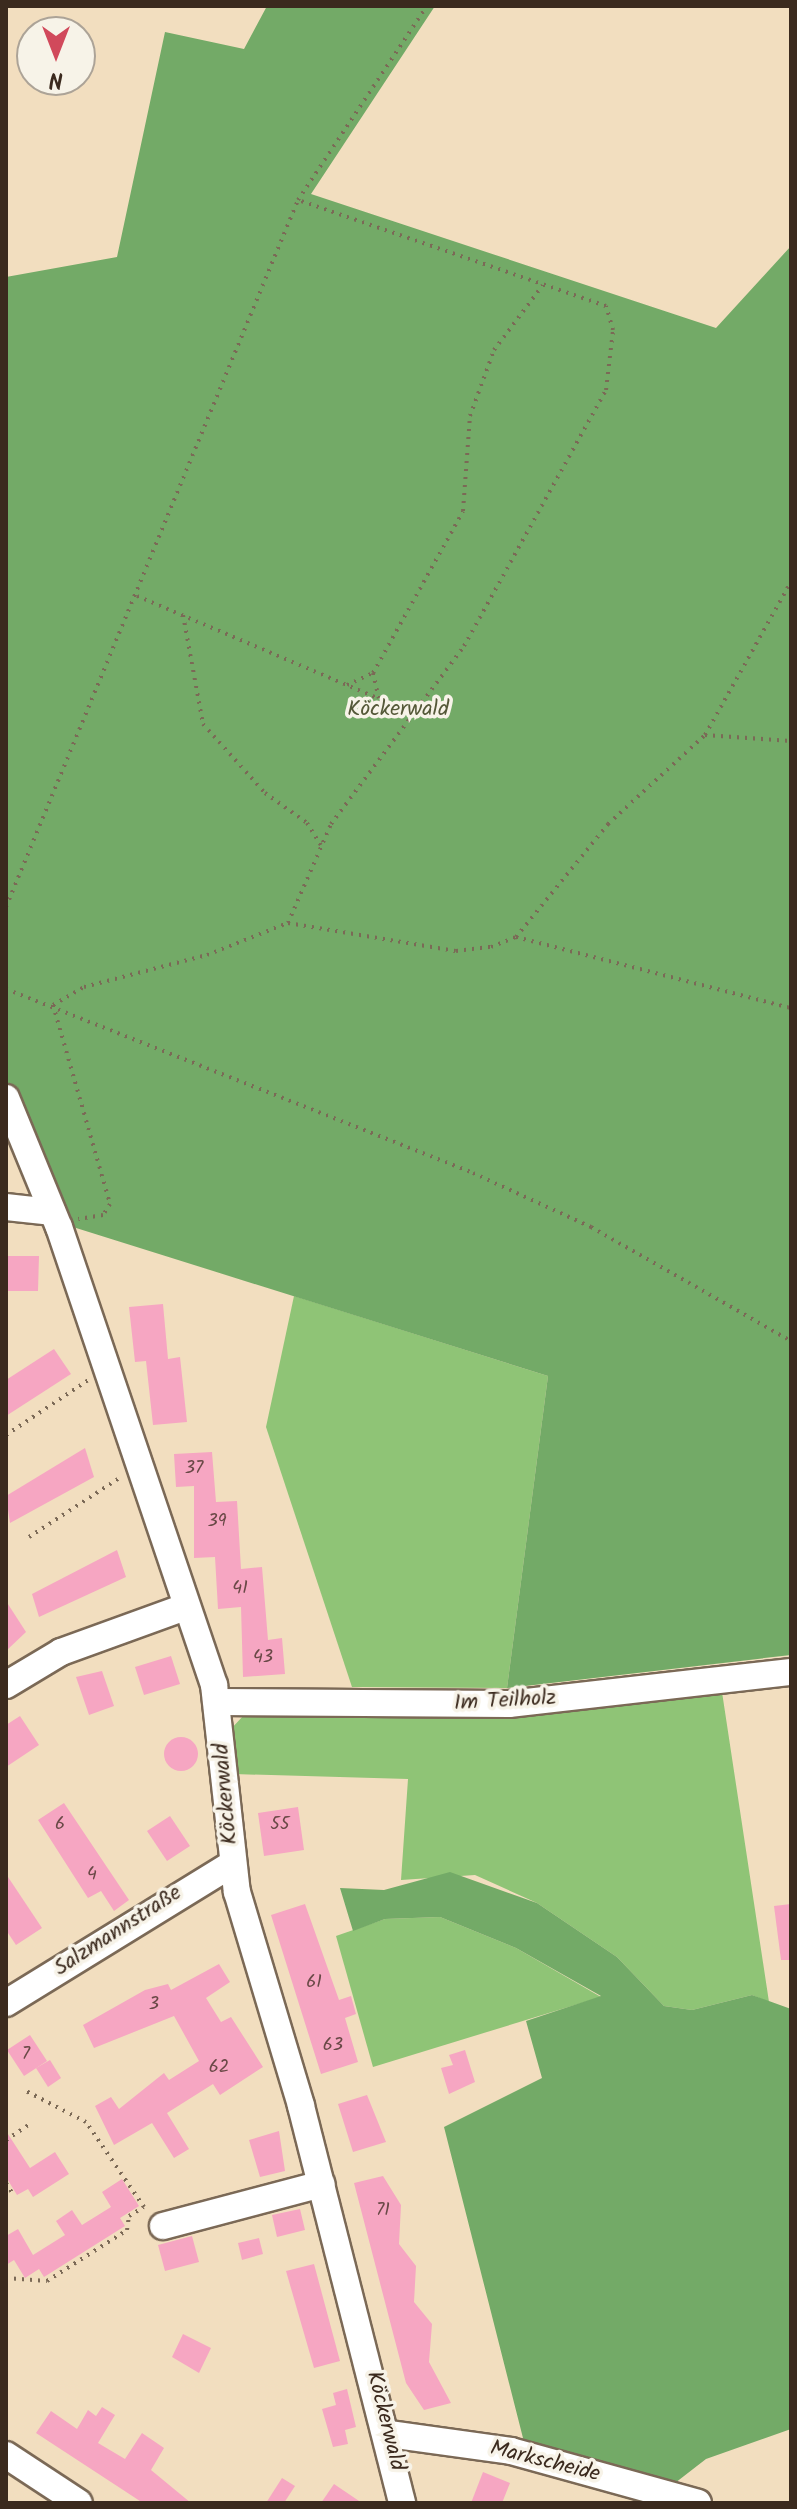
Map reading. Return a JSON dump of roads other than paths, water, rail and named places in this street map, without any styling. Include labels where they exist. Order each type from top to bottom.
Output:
[{"type":"street","name":"Köckerwald","points":[[6,1098],[54,1217],[136,1467],[218,1702],[232,1864],[389,2434],[402,2503]]},
{"type":"street","points":[[6,1207],[54,1217]]},
{"type":"street","points":[[6,1685],[61,1652],[185,1607]]},
{"type":"street","name":"Im Teilholz","points":[[218,1702],[509,1704],[791,1672]]},
{"type":"street","name":"Salzmannstraße","points":[[6,2003],[232,1864]]},
{"type":"street","points":[[163,2226],[322,2184]]},
{"type":"street","name":"Markscheide","points":[[389,2434],[511,2451],[698,2503]]},
{"type":"street","points":[[6,2455],[79,2503]]}]
